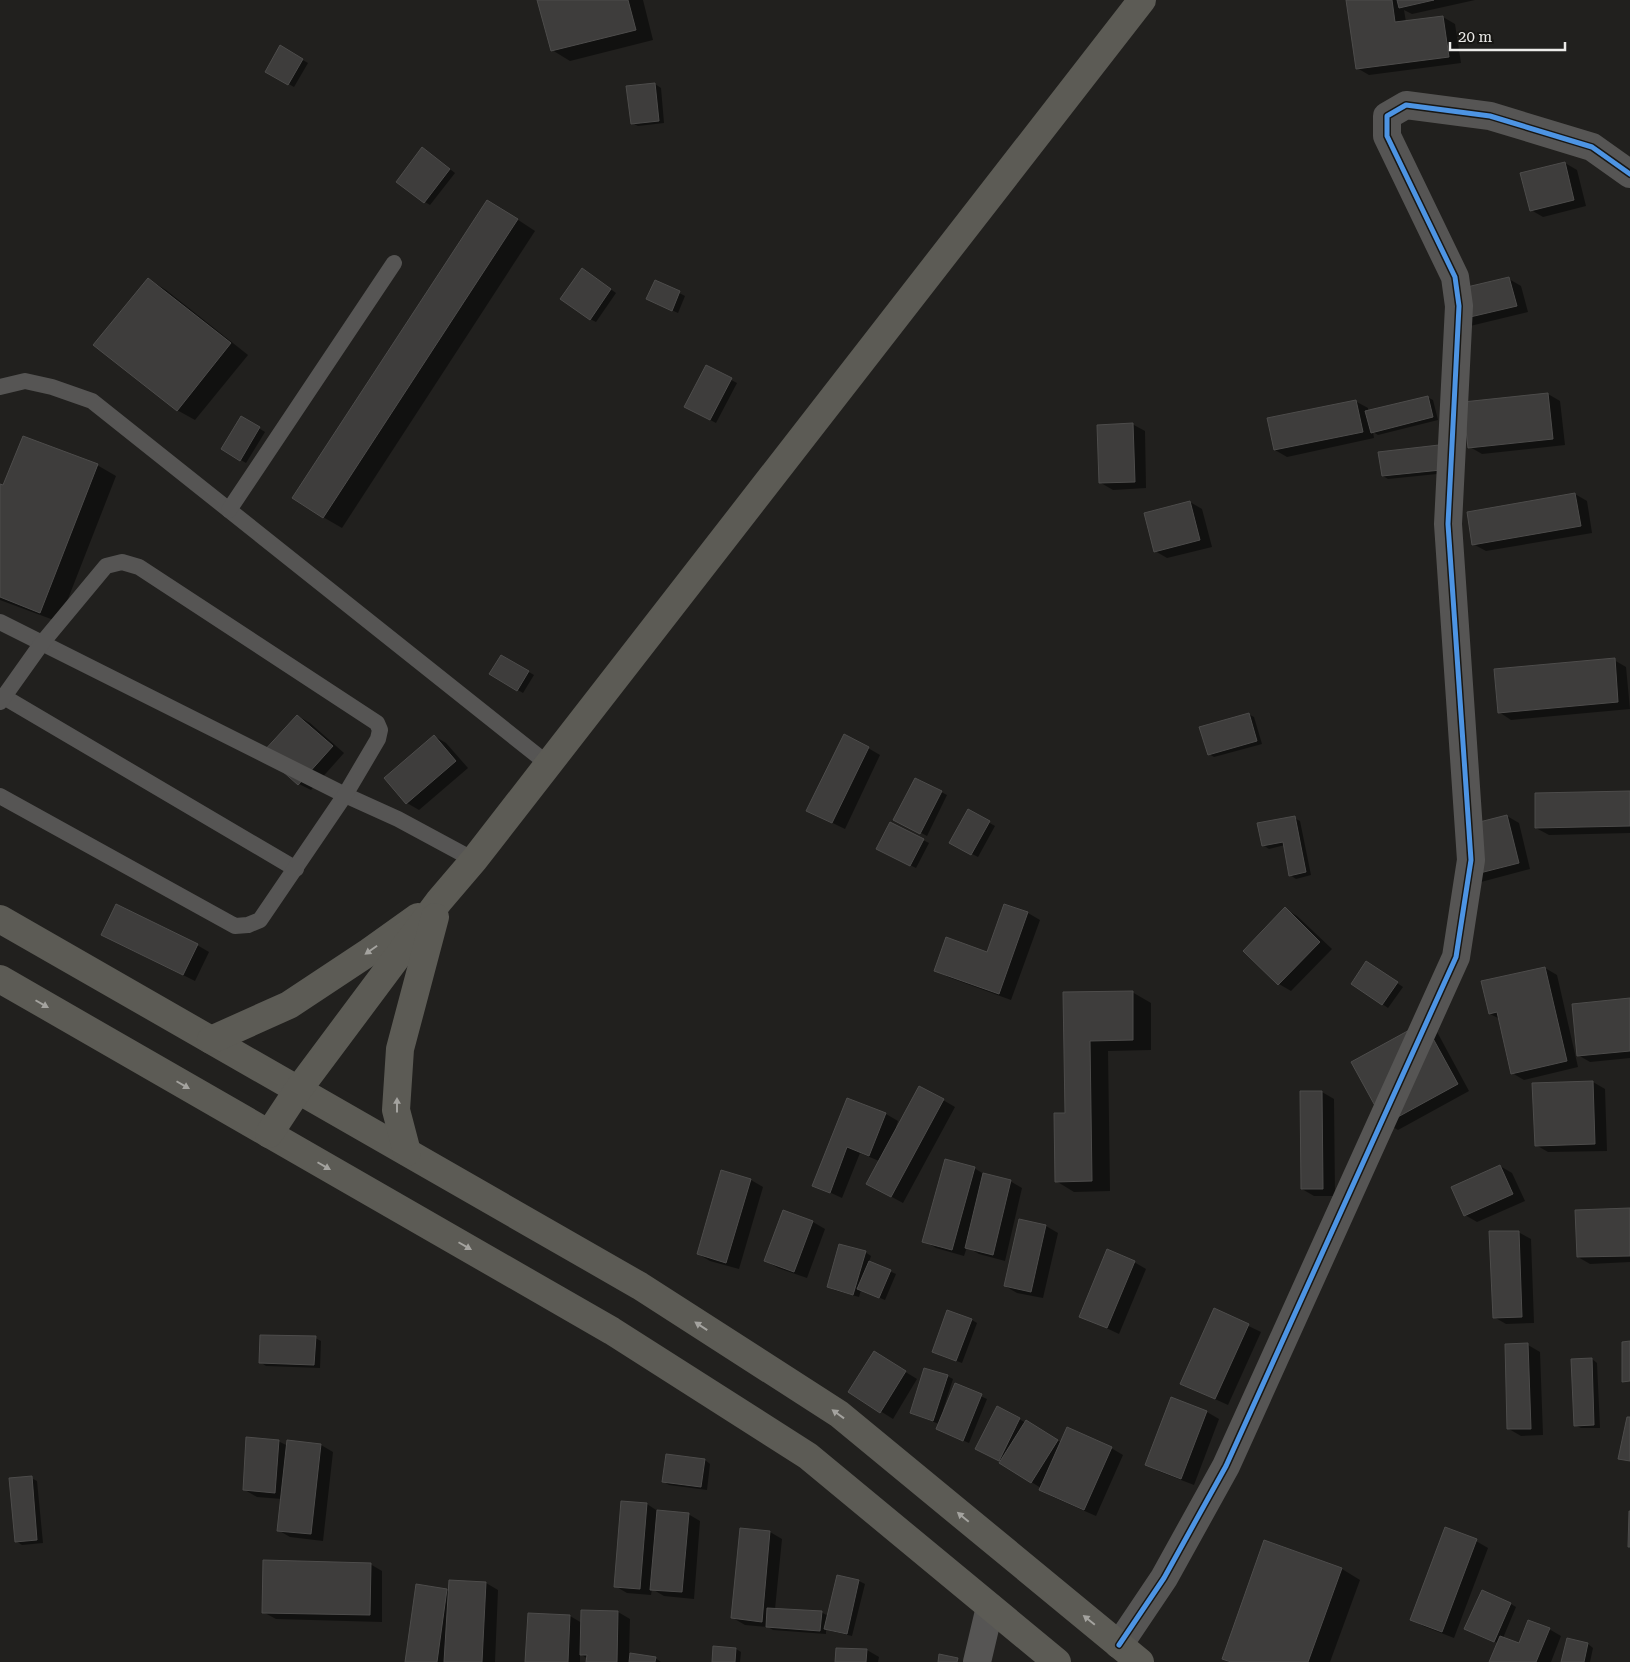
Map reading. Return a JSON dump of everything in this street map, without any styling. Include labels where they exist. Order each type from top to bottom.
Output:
[{"type":"main road","points":[[269,1134],[298,1090],[439,901],[474,860],[1142,0]]},
{"type":"main road","points":[[407,1152],[396,1110],[400,1049],[439,901]]},
{"type":"main road","points":[[211,1040],[289,1005],[369,952],[439,901]]},
{"type":"main road","points":[[0,919],[640,1286],[839,1414],[1140,1662]]},
{"type":"main road","points":[[0,980],[612,1331],[808,1456],[1057,1662]]},
{"type":"street","points":[[1119,1644],[1164,1578],[1226,1466],[1456,957],[1471,860],[1448,524],[1459,306],[1455,276],[1387,136],[1387,116],[1406,105],[1490,116],[1592,147],[1630,174]]},
{"type":"street","points":[[977,1662],[990,1607]]},
{"type":"lane","points":[[229,510],[394,263]]},
{"type":"lane","points":[[0,387],[25,381],[52,387],[92,401],[548,764]]},
{"type":"lane","points":[[0,796],[235,926],[248,925],[260,920],[296,868],[345,795],[378,739],[380,730],[377,723],[139,568],[122,562],[106,566],[42,643],[2,699],[296,868]]},
{"type":"lane","points":[[0,622],[345,795],[398,819],[474,860]]},
{"type":"building","points":[[537,0],[628,0],[636,30],[551,51]]},
{"type":"building","points":[[1346,0],[1392,0],[1395,22],[1443,16],[1449,57],[1356,69]]},
{"type":"building","points":[[1397,0],[1434,0],[1399,8]]},
{"type":"building","points":[[280,45],[303,59],[288,85],[265,72]]},
{"type":"building","points":[[655,83],[659,121],[631,124],[626,86]]},
{"type":"building","points":[[422,147],[450,169],[424,203],[396,182]]},
{"type":"building","points":[[1565,162],[1574,200],[1530,211],[1520,173]]},
{"type":"building","points":[[487,200],[518,219],[323,518],[292,498]]},
{"type":"building","points":[[582,268],[611,289],[590,320],[560,299]]},
{"type":"building","points":[[1509,277],[1517,306],[1453,321],[1446,292]]},
{"type":"building","points":[[148,278],[231,343],[177,411],[93,345]]},
{"type":"building","points":[[655,280],[680,291],[672,311],[646,299]]},
{"type":"building","points":[[706,365],[732,378],[710,420],[684,407]]},
{"type":"building","points":[[1548,393],[1553,439],[1468,448],[1463,402]]},
{"type":"building","points":[[1428,396],[1433,417],[1371,433],[1365,411]]},
{"type":"building","points":[[1356,400],[1363,432],[1274,450],[1267,418]]},
{"type":"building","points":[[241,416],[260,427],[240,461],[221,449]]},
{"type":"building","points":[[1133,423],[1135,482],[1099,483],[1097,425]]},
{"type":"building","points":[[23,436],[98,464],[40,613],[0,597],[0,484],[3,485]]},
{"type":"building","points":[[1439,445],[1441,470],[1382,476],[1378,452]]},
{"type":"building","points":[[1575,493],[1581,526],[1472,545],[1467,512]]},
{"type":"building","points":[[1190,501],[1200,540],[1154,552],[1144,513]]},
{"type":"building","points":[[501,655],[529,671],[517,691],[489,674]]},
{"type":"building","points":[[1615,658],[1618,702],[1498,713],[1494,669]]},
{"type":"building","points":[[1249,713],[1257,741],[1208,755],[1199,727]]},
{"type":"building","points":[[297,715],[333,746],[298,785],[262,753]]},
{"type":"building","points":[[844,734],[869,747],[832,823],[806,811]]},
{"type":"building","points":[[434,735],[456,761],[406,804],[384,778]]},
{"type":"building","points":[[915,778],[942,791],[920,834],[893,820]]},
{"type":"building","points":[[1630,791],[1630,826],[1535,828],[1535,793]]},
{"type":"building","points":[[968,809],[990,821],[971,855],[949,843]]},
{"type":"building","points":[[1507,815],[1519,863],[1468,876],[1456,828]]},
{"type":"building","points":[[1295,816],[1306,872],[1289,876],[1283,842],[1262,846],[1257,823]]},
{"type":"building","points":[[890,822],[924,839],[910,866],[876,849]]},
{"type":"building","points":[[116,904],[198,944],[183,975],[101,935]]},
{"type":"building","points":[[1004,904],[1028,912],[999,994],[934,971],[946,937],[987,952]]},
{"type":"building","points":[[1285,907],[1320,942],[1278,985],[1243,951]]},
{"type":"building","points":[[1366,961],[1398,982],[1382,1005],[1351,984]]},
{"type":"building","points":[[1545,967],[1567,1061],[1511,1074],[1497,1012],[1489,1014],[1481,981]]},
{"type":"building","points":[[1133,991],[1133,1040],[1090,1041],[1092,1181],[1055,1182],[1054,1113],[1065,1113],[1063,992]]},
{"type":"building","points":[[1630,998],[1630,1051],[1577,1056],[1572,1004]]},
{"type":"building","points":[[1424,1022],[1458,1084],[1385,1124],[1351,1062]]},
{"type":"building","points":[[1593,1081],[1595,1144],[1535,1146],[1532,1083]]},
{"type":"building","points":[[919,1086],[944,1099],[891,1197],[866,1184]]},
{"type":"building","points":[[1300,1091],[1322,1091],[1323,1189],[1301,1189]]},
{"type":"building","points":[[847,1098],[886,1113],[869,1156],[847,1147],[830,1193],[812,1186]]},
{"type":"building","points":[[945,1159],[975,1167],[952,1250],[922,1242]]},
{"type":"building","points":[[1500,1165],[1513,1194],[1464,1216],[1451,1187]]},
{"type":"building","points":[[721,1170],[751,1179],[726,1263],[697,1254]]},
{"type":"building","points":[[983,1173],[1011,1180],[993,1255],[965,1248]]},
{"type":"building","points":[[1630,1208],[1630,1256],[1577,1257],[1575,1210]]},
{"type":"building","points":[[783,1210],[813,1221],[794,1272],[764,1261]]},
{"type":"building","points":[[1019,1219],[1046,1225],[1031,1292],[1004,1286]]},
{"type":"building","points":[[1489,1231],[1519,1231],[1522,1317],[1493,1318]]},
{"type":"building","points":[[839,1244],[866,1251],[853,1295],[827,1287]]},
{"type":"building","points":[[1107,1249],[1135,1261],[1107,1328],[1079,1317]]},
{"type":"building","points":[[869,1261],[891,1270],[879,1298],[857,1289]]},
{"type":"building","points":[[1214,1308],[1249,1324],[1215,1399],[1180,1384]]},
{"type":"building","points":[[947,1310],[972,1319],[956,1361],[932,1352]]},
{"type":"building","points":[[260,1335],[316,1336],[314,1365],[259,1363]]},
{"type":"building","points":[[1630,1341],[1630,1381],[1622,1382],[1622,1342]]},
{"type":"building","points":[[1528,1343],[1531,1429],[1507,1429],[1505,1344]]},
{"type":"building","points":[[874,1351],[906,1371],[880,1413],[848,1392]]},
{"type":"building","points":[[1592,1358],[1594,1425],[1574,1426],[1571,1359]]},
{"type":"building","points":[[924,1368],[948,1375],[933,1421],[910,1413]]},
{"type":"building","points":[[955,1383],[982,1394],[963,1441],[936,1429]]},
{"type":"building","points":[[1171,1397],[1207,1411],[1181,1479],[1145,1465]]},
{"type":"building","points":[[997,1406],[1020,1418],[999,1461],[975,1449]]},
{"type":"building","points":[[1627,1417],[1630,1417],[1630,1461],[1618,1459]]},
{"type":"building","points":[[1026,1420],[1058,1440],[1031,1483],[999,1463]]},
{"type":"building","points":[[1067,1427],[1112,1447],[1084,1510],[1039,1490]]},
{"type":"building","points":[[246,1437],[279,1440],[275,1493],[243,1490]]},
{"type":"building","points":[[287,1440],[321,1444],[311,1534],[277,1531]]},
{"type":"building","points":[[666,1454],[705,1459],[701,1487],[662,1482]]},
{"type":"building","points":[[32,1476],[37,1540],[15,1542],[9,1478]]},
{"type":"building","points":[[621,1501],[647,1503],[640,1589],[614,1587]]},
{"type":"building","points":[[657,1510],[689,1513],[682,1592],[650,1590]]},
{"type":"building","points":[[1629,1511],[1630,1547],[1628,1547]]},
{"type":"building","points":[[1445,1527],[1477,1539],[1442,1632],[1410,1620]]},
{"type":"building","points":[[740,1528],[770,1531],[762,1622],[731,1618]]},
{"type":"building","points":[[1264,1540],[1342,1568],[1308,1662],[1231,1662],[1222,1659]]},
{"type":"building","points":[[263,1560],[371,1563],[370,1615],[262,1613]]},
{"type":"building","points":[[837,1575],[859,1580],[847,1634],[824,1629]]},
{"type":"building","points":[[449,1580],[486,1582],[482,1662],[444,1662]]},
{"type":"building","points":[[416,1584],[447,1589],[437,1662],[405,1662]]},
{"type":"building","points":[[1482,1590],[1511,1603],[1494,1642],[1464,1629]]},
{"type":"building","points":[[767,1608],[822,1611],[820,1631],[766,1627]]},
{"type":"building","points":[[581,1610],[618,1611],[617,1662],[586,1662],[587,1655],[580,1655]]},
{"type":"building","points":[[528,1613],[570,1615],[568,1662],[525,1662]]},
{"type":"building","points":[[1528,1620],[1550,1628],[1536,1662],[1489,1662],[1500,1636],[1519,1643]]},
{"type":"building","points":[[1567,1638],[1588,1643],[1584,1662],[1561,1662]]},
{"type":"building","points":[[713,1646],[736,1648],[735,1662],[712,1662]]},
{"type":"building","points":[[836,1648],[867,1649],[866,1662],[835,1662]]},
{"type":"building","points":[[630,1653],[656,1657],[655,1662],[629,1662]]},
{"type":"building","points":[[939,1654],[958,1658],[957,1662],[938,1662]]},
{"type":"cycle path","points":[[1119,1645],[1164,1578],[1226,1466],[1456,957],[1471,860],[1448,524],[1459,306],[1455,277],[1387,136],[1387,116],[1406,105],[1490,116],[1592,147],[1630,174]]}]
